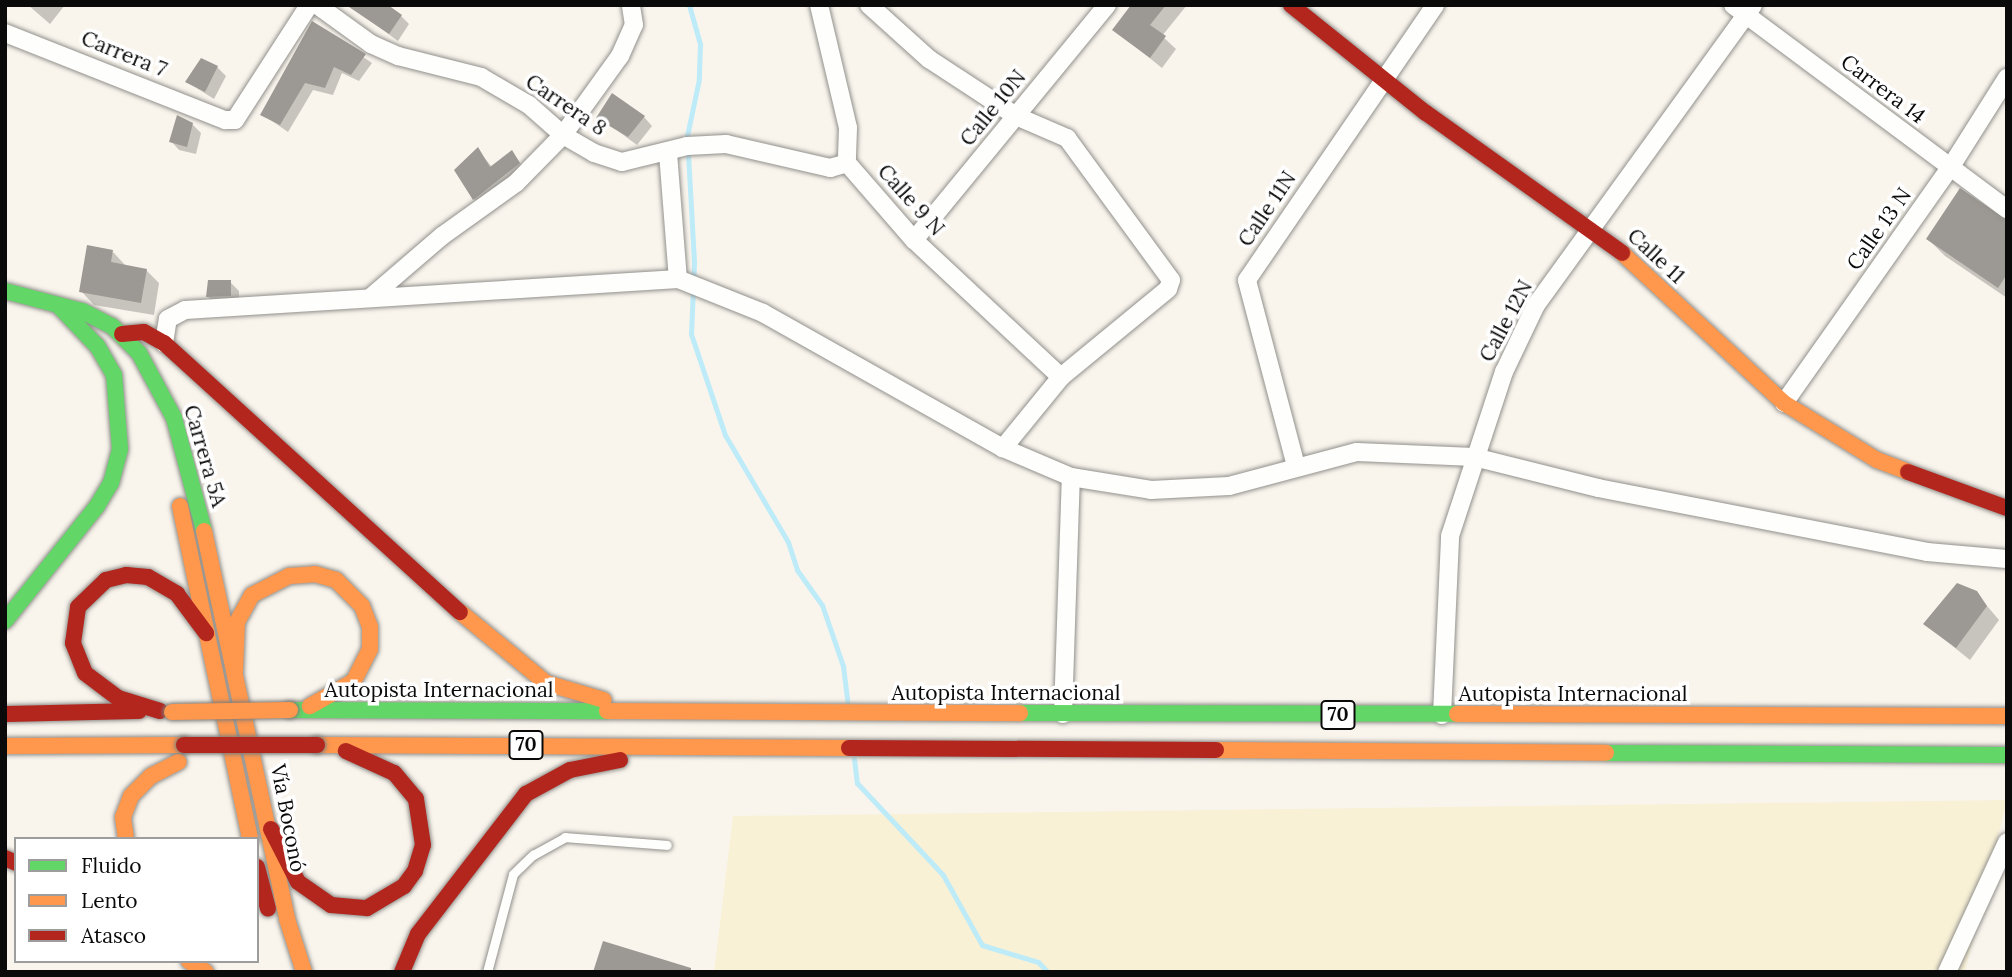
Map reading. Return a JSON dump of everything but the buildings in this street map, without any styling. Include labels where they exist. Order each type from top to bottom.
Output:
[{"type":"main road","name":"Calle 11","points":[[1291,5],[1466,143],[1590,227],[1784,403],[1877,460],[2007,508]]},
{"type":"main road","name":"Carrera 5A","points":[[5,290],[95,316],[122,334],[149,368],[180,432],[235,671]]},
{"type":"main road","name":"Carrera 5A","points":[[58,305],[115,344],[153,399],[170,451],[206,633]]},
{"type":"main road","points":[[5,621],[97,506],[111,483],[120,449],[114,375],[97,346],[58,305]]},
{"type":"main road","points":[[122,334],[144,332],[164,343],[530,673],[576,694],[668,713]]},
{"type":"main road","points":[[235,671],[237,622],[252,596],[289,576],[315,574],[336,580],[355,596],[366,612],[371,635],[369,655],[348,687],[295,710]]},
{"type":"main road","points":[[166,711],[118,698],[85,673],[73,643],[78,607],[106,580],[126,575],[148,577],[177,594],[206,633]]},
{"type":"main road","name":"Vía Boconó","points":[[206,633],[250,837]]},
{"type":"main road","name":"Vía Boconó","points":[[235,671],[271,829],[285,907],[304,972]]},
{"type":"main road","name":"Autopista Internacional","points":[[5,714],[295,710],[2007,716]]},
{"type":"main road","points":[[127,837],[123,817],[131,796],[151,776],[179,762],[264,744]]},
{"type":"main road","points":[[402,972],[418,934],[536,785],[582,767],[722,744]]},
{"type":"main road","name":"70","points":[[5,746],[722,744],[2007,755]]},
{"type":"main road","points":[[271,829],[298,883],[331,905],[367,908],[389,899],[409,880],[419,863],[424,837],[411,789],[382,766],[324,745]]},
{"type":"main road","name":"Vía Boconó","points":[[259,874],[287,972]]},
{"type":"street","name":"Carrera 7","points":[[5,33],[225,120],[243,114],[309,5]]},
{"type":"street","name":"Carrera 8","points":[[317,5],[371,44],[398,56],[481,77],[529,105],[563,135],[594,153],[622,162],[668,153],[687,146],[726,144],[830,168],[847,163]]},
{"type":"street","points":[[371,297],[442,236],[516,183],[563,135],[620,56],[634,25],[631,5]]},
{"type":"street","name":"Calle 9 N","points":[[819,5],[848,128],[847,163],[914,240],[1061,377]]},
{"type":"street","points":[[869,5],[929,59],[1016,116],[1067,138],[1171,280],[1168,289],[1061,377],[1003,448]]},
{"type":"street","name":"Calle 10N","points":[[914,240],[1107,5]]},
{"type":"street","name":"Calle 11N","points":[[1296,466],[1247,280],[1435,5]]},
{"type":"street","name":"Carrera 14","points":[[1744,9],[2007,209]]},
{"type":"street","name":"Calle 12N","points":[[1443,715],[1450,536],[1504,372],[1536,305],[1744,9]]},
{"type":"street","name":"Calle 13 N","points":[[1784,403],[1950,167],[2007,78]]},
{"type":"street","points":[[668,153],[678,279]]},
{"type":"street","points":[[164,343],[173,312],[678,279],[763,313],[1003,448],[1071,477],[1151,490],[1216,487],[1357,452],[1474,457],[1598,488],[1927,552],[2007,559]]},
{"type":"street","points":[[1063,714],[1071,477]]},
{"type":"street","points":[[1947,972],[2007,842]]},
{"type":"lane","points":[[487,972],[513,874],[533,855],[565,837],[667,845]]},
{"type":"shaded area","points":[[2007,800],[1965,972],[714,972],[733,816]]},
{"type":"waterway","points":[[689,5],[700,44],[699,79],[687,136],[694,263],[691,334],[725,435],[788,542],[797,570],[822,605],[843,666],[847,701]]},
{"type":"waterway","points":[[854,759],[857,783],[943,875],[982,945],[1038,962],[1048,972]]},
{"type":"traffic: fast","points":[[5,291],[82,311],[112,326],[139,353],[174,418],[204,531]]},
{"type":"traffic: fast","points":[[5,621],[97,506],[111,483],[120,449],[114,375],[97,346],[58,305]]},
{"type":"traffic: fast","points":[[290,710],[607,711]]},
{"type":"traffic: fast","points":[[1020,713],[1457,714]]},
{"type":"traffic: fast","points":[[1606,753],[2007,755]]},
{"type":"traffic: slow","points":[[1622,253],[1784,403],[1877,460],[1908,472]]},
{"type":"traffic: slow","points":[[180,506],[250,837]]},
{"type":"traffic: slow","points":[[204,531],[287,919],[304,972]]},
{"type":"traffic: slow","points":[[235,671],[237,622],[252,595],[289,576],[315,574],[336,580],[362,606],[370,627],[370,649],[354,681],[310,706]]},
{"type":"traffic: slow","points":[[460,612],[546,683],[604,700]]},
{"type":"traffic: slow","points":[[172,712],[290,710]]},
{"type":"traffic: slow","points":[[607,711],[1020,713]]},
{"type":"traffic: slow","points":[[1457,714],[2007,716]]},
{"type":"traffic: slow","points":[[5,746],[184,745]]},
{"type":"traffic: slow","points":[[317,745],[849,748]]},
{"type":"traffic: slow","points":[[1216,750],[1606,753]]},
{"type":"traffic: slow","points":[[126,837],[123,817],[131,796],[151,776],[179,762]]},
{"type":"traffic: slow","points":[[192,963],[206,972]]},
{"type":"traffic: jam","points":[[1291,5],[1426,113],[1622,253]]},
{"type":"traffic: jam","points":[[122,334],[144,332],[164,343],[460,612]]},
{"type":"traffic: jam","points":[[1908,472],[2007,508]]},
{"type":"traffic: jam","points":[[160,711],[118,698],[85,673],[73,643],[78,607],[106,580],[126,575],[148,577],[177,594],[206,633]]},
{"type":"traffic: jam","points":[[5,714],[139,711]]},
{"type":"traffic: jam","points":[[184,745],[317,745]]},
{"type":"traffic: jam","points":[[849,748],[1216,750]]},
{"type":"traffic: jam","points":[[271,829],[298,882],[331,905],[367,908],[404,886],[415,871],[423,845],[416,799],[394,773],[346,751]]},
{"type":"traffic: jam","points":[[402,972],[418,934],[526,794],[570,770],[620,760]]},
{"type":"traffic: jam","points":[[5,858],[14,862]]},
{"type":"traffic: jam","points":[[259,875],[268,909]]}]
